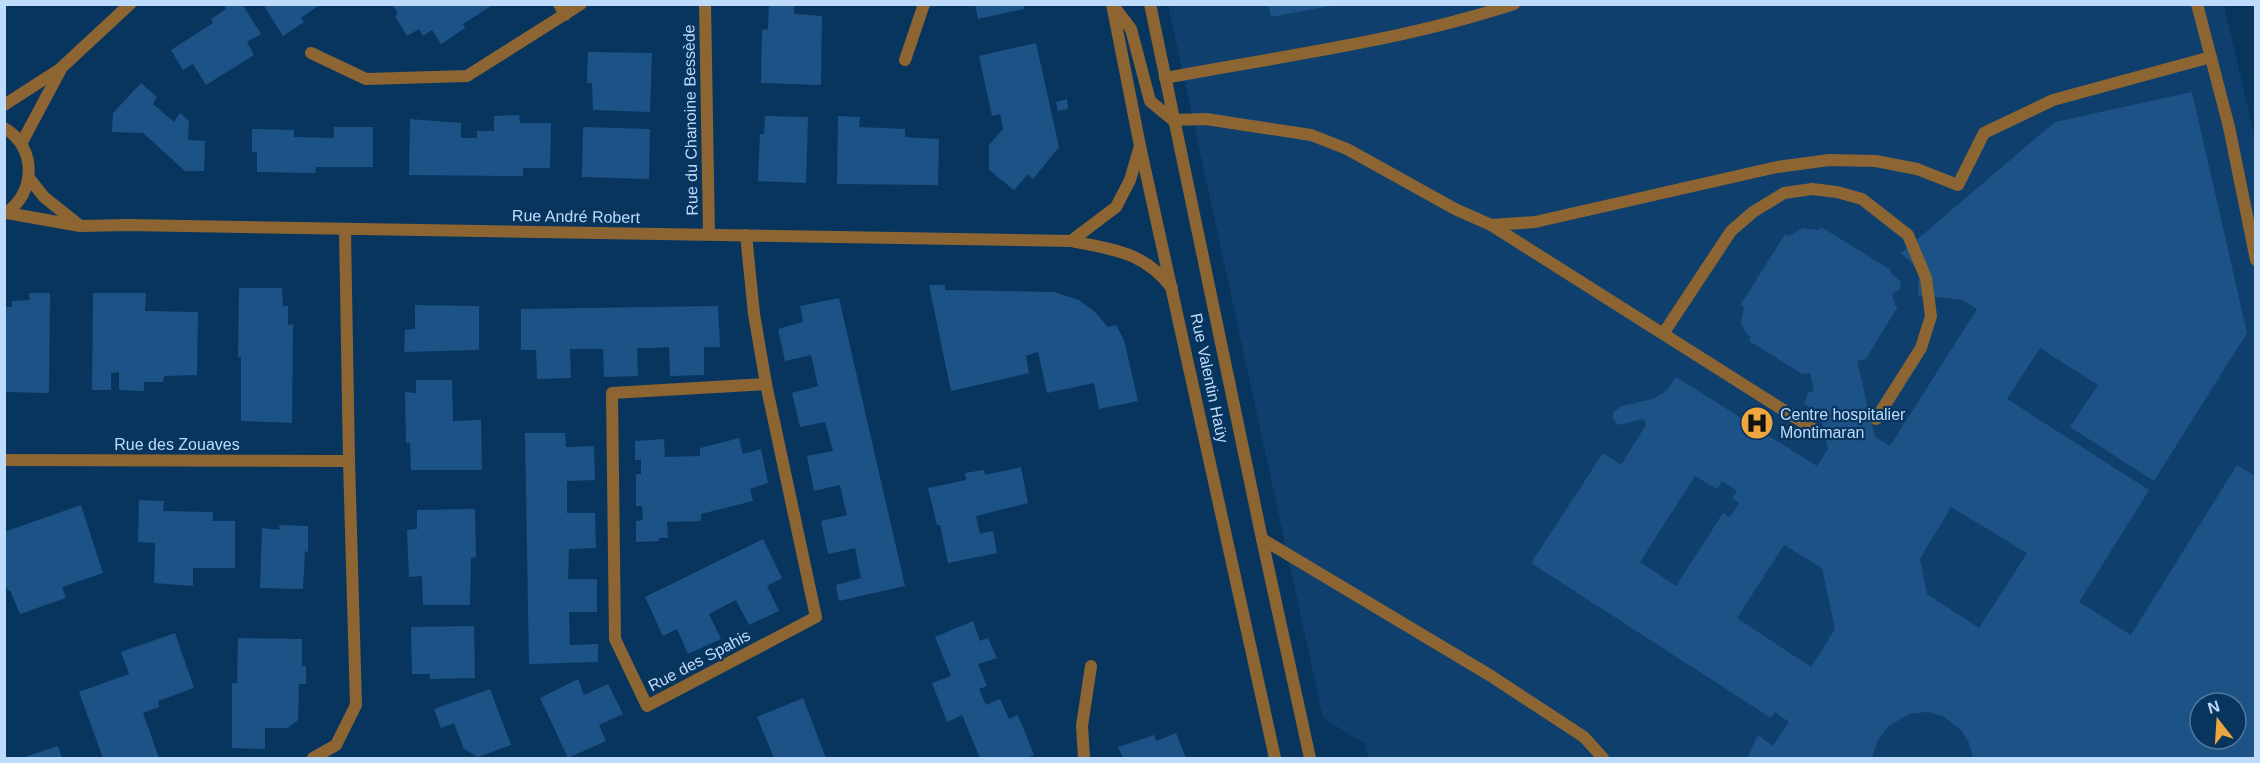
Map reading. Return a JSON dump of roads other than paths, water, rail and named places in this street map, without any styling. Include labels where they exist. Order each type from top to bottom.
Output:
[{"type":"street","points":[[4,105],[60,69],[130,4]]},
{"type":"street","points":[[311,53],[366,79],[467,76],[562,10],[582,4]]},
{"type":"street","name":"Rue du Chanoine Bessède","points":[[705,4],[708,235]]},
{"type":"street","points":[[905,60],[924,4]]},
{"type":"street","points":[[1112,4],[1131,29],[1150,101],[1173,120],[1206,119],[1311,135],[1347,149],[1455,209],[1491,225],[1818,432]]},
{"type":"street","name":"Rue Valentin Haüy","points":[[1112,4],[1140,146],[1275,759]]},
{"type":"street","name":"Rue Valentin Haüy","points":[[1150,4],[1310,759]]},
{"type":"street","points":[[1165,78],[1372,42],[1489,8],[1514,4]]},
{"type":"street","points":[[2197,4],[2229,127],[2256,260]]},
{"type":"street","points":[[1491,225],[1535,222],[1777,167],[1829,160],[1876,161],[1917,169],[1958,185],[1984,133],[2053,100],[2211,57]]},
{"type":"street","points":[[21,144],[60,69]]},
{"type":"street","points":[[4,128],[21,144],[27,155],[29,178],[23,195],[6,214]]},
{"type":"street","points":[[1071,241],[1116,207],[1130,180],[1140,146]]},
{"type":"street","points":[[29,178],[44,197],[80,226]]},
{"type":"street","points":[[1663,334],[1731,231],[1753,212],[1784,193],[1812,189],[1862,198],[1908,236],[1926,278],[1931,316],[1921,348],[1876,419]]},
{"type":"street","name":"Rue André Robert","points":[[6,214],[80,226],[1071,241],[1126,253],[1148,263],[1160,273],[1173,290]]},
{"type":"street","points":[[313,759],[336,745],[356,705],[345,230]]},
{"type":"street","name":"Rue des Spahis","points":[[746,235],[754,314],[766,384],[816,617],[647,706],[615,639],[612,393],[766,384]]},
{"type":"street","name":"Rue des Zouaves","points":[[4,460],[349,461]]},
{"type":"street","points":[[1262,538],[1491,676],[1584,737],[1603,759]]},
{"type":"street","points":[[1084,759],[1082,726],[1091,666]]},
{"type":"place","name":"Centre hospitalier Montimaran","points":[[1757,423]]}]
